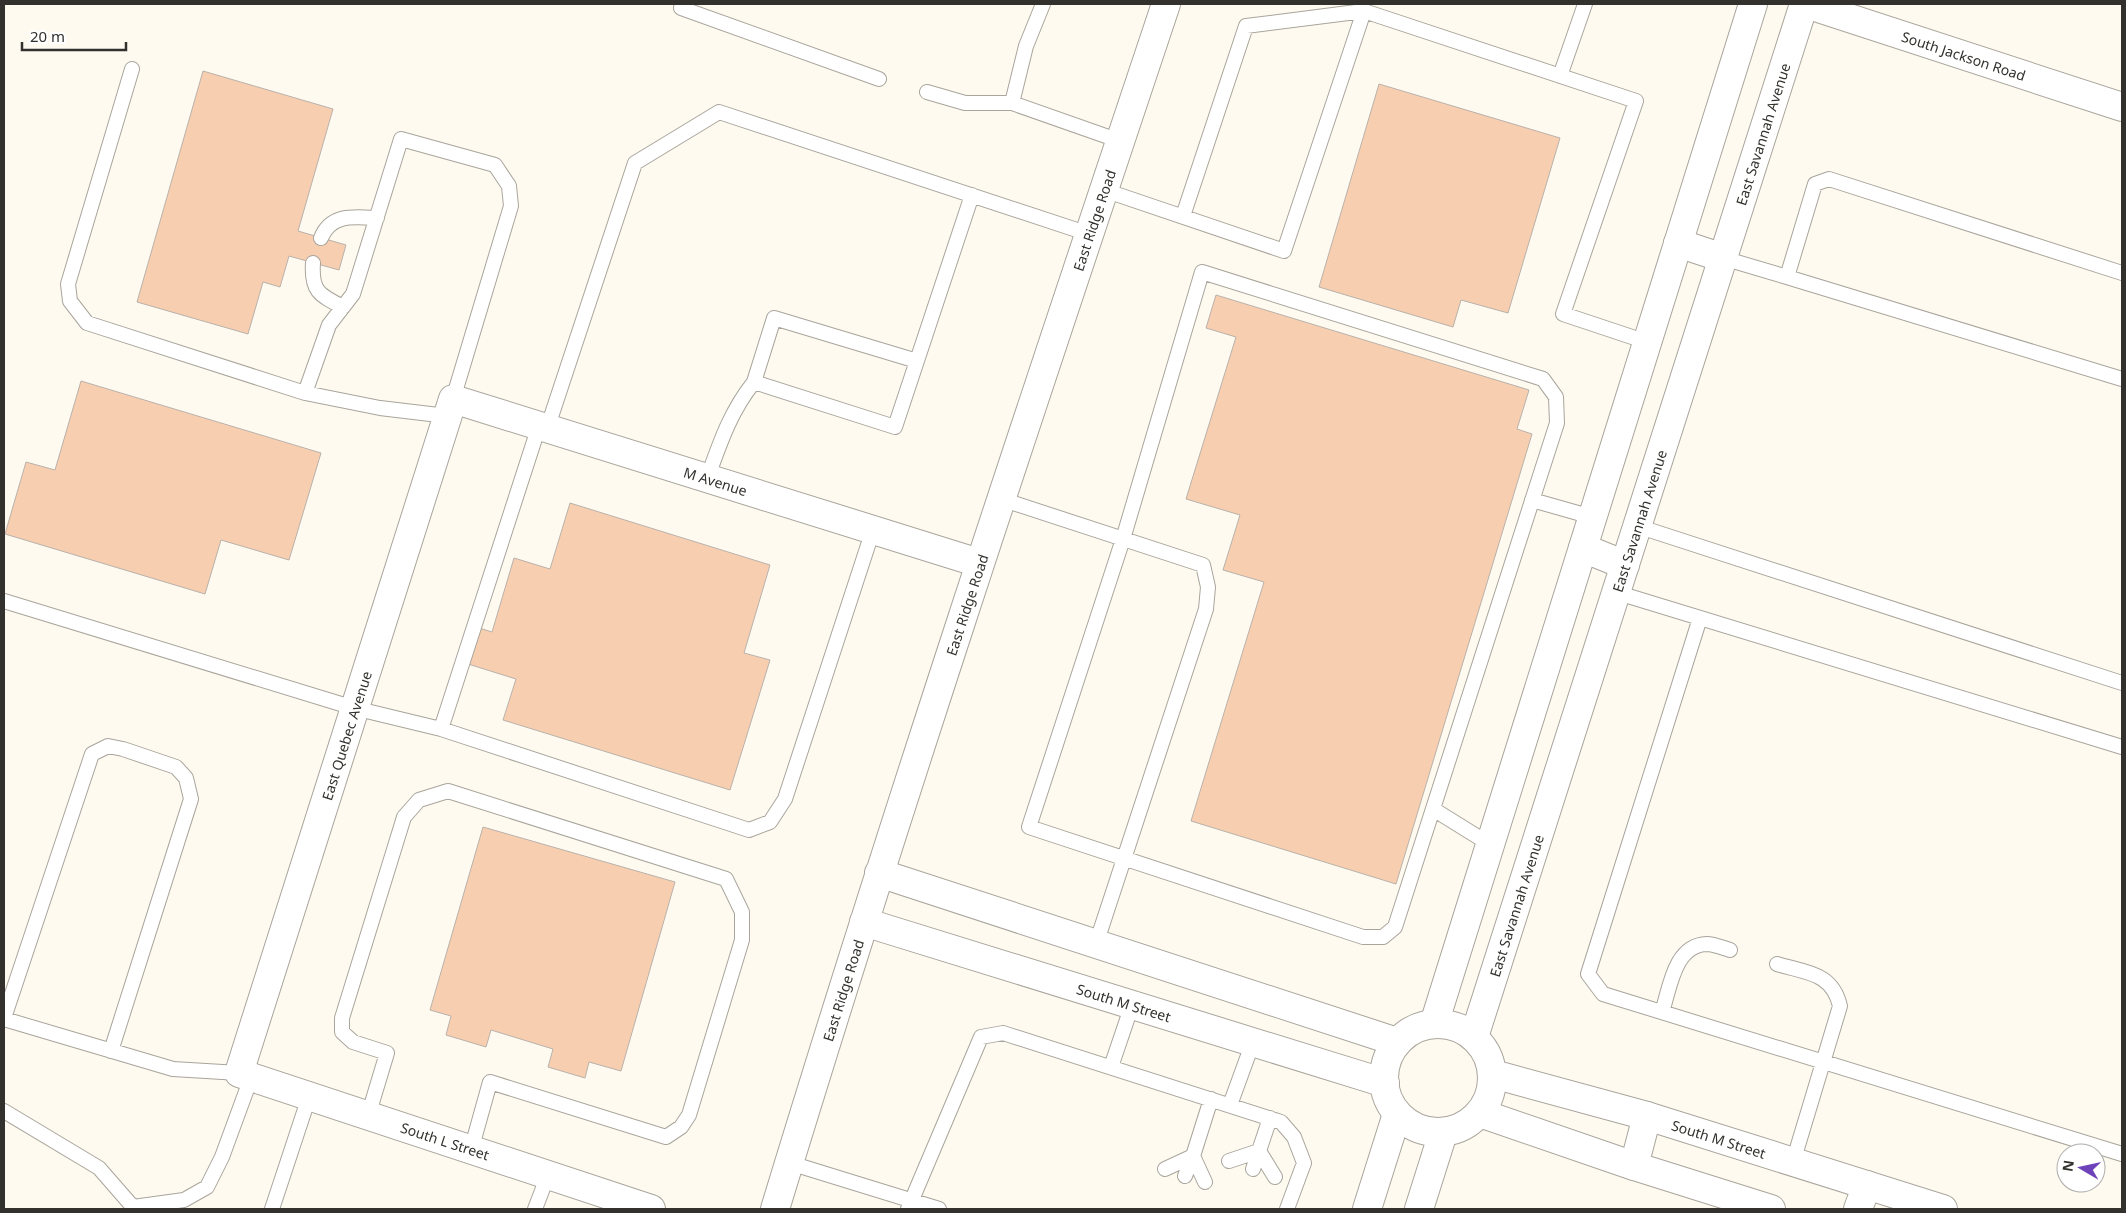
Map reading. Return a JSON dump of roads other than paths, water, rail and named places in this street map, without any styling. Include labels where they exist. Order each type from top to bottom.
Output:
[{"type":"street","name":"East Ridge Road","points":[[775,1209],[864,922],[980,563],[1166,4]]},
{"type":"street","points":[[1434,1024],[1753,4]]},
{"type":"street","name":"South Jackson Road","points":[[1805,4],[2122,107]]},
{"type":"street","name":"East Savannah Avenue","points":[[1474,1037],[1722,258],[1805,4]]},
{"type":"street","points":[[1678,243],[1722,258]]},
{"type":"street","name":"M Avenue","points":[[450,408],[543,427],[980,563]]},
{"type":"street","name":"East Quebec Avenue","points":[[245,1076],[354,708],[450,408]]},
{"type":"street","points":[[1583,548],[1625,565]]},
{"type":"street","points":[[1491,844],[1530,860]]},
{"type":"street","points":[[880,872],[1397,1042]]},
{"type":"street","name":"South M Street","points":[[864,922],[1385,1083]]},
{"type":"street","points":[[1434,1024],[1456,1026],[1474,1037],[1487,1053],[1492,1074],[1490,1095],[1480,1113],[1463,1126],[1443,1133],[1426,1132],[1410,1125],[1397,1114],[1388,1099],[1385,1083],[1387,1061],[1397,1042],[1414,1029],[1434,1024]]},
{"type":"street","name":"South M Street","points":[[1492,1074],[1647,1116],[1793,1162],[1863,1197],[1943,1209]]},
{"type":"street","name":"South L Street","points":[[245,1076],[651,1209]]},
{"type":"street","points":[[1480,1113],[1634,1166],[1771,1209]]},
{"type":"street","points":[[1367,1209],[1397,1114]]},
{"type":"street","points":[[1634,1166],[1647,1116]]},
{"type":"street","points":[[1419,1209],[1443,1133]]},
{"type":"lane","points":[[682,4],[681,8],[879,78]]},
{"type":"lane","points":[[1012,103],[1026,46],[1043,4]]},
{"type":"lane","points":[[1560,76],[1585,4]]},
{"type":"lane","points":[[1104,190],[1284,251],[1364,11]]},
{"type":"lane","points":[[1182,216],[1246,26],[1364,11],[1636,101],[1563,314],[1647,342]]},
{"type":"lane","points":[[132,69],[68,284],[70,302],[87,323],[305,393],[380,408],[450,408],[511,206],[509,186],[495,166],[401,139],[354,294],[329,325],[305,393]]},
{"type":"lane","points":[[927,92],[965,103],[1012,103],[1120,141]]},
{"type":"lane","points":[[441,729],[635,163],[719,112],[1090,234]]},
{"type":"lane","points":[[1787,277],[1815,184],[1829,179],[2122,273]]},
{"type":"lane","points":[[754,382],[895,427],[972,195]]},
{"type":"lane","points":[[321,238],[325,227],[344,217],[377,218]]},
{"type":"lane","points":[[1722,258],[2122,379]]},
{"type":"lane","points":[[313,262],[312,280],[322,296],[343,307]]},
{"type":"lane","points":[[1202,272],[1544,379],[1556,397],[1557,423],[1532,500],[1395,927],[1383,937],[1362,937],[1029,827],[1123,539],[1202,272]]},
{"type":"lane","points":[[707,479],[727,423],[741,398],[754,382],[774,318],[917,361]]},
{"type":"lane","points":[[1001,499],[1203,565],[1208,587],[1206,609],[1096,944]]},
{"type":"lane","points":[[1532,500],[1592,517]]},
{"type":"lane","points":[[1637,526],[2122,683]]},
{"type":"lane","points":[[4,601],[354,708],[441,729],[749,830],[770,822],[785,799],[873,530]]},
{"type":"lane","points":[[1615,592],[2122,747]]},
{"type":"lane","points":[[1700,618],[1588,974],[1603,994],[2122,1154]]},
{"type":"lane","points":[[4,1112],[99,1168],[131,1208],[184,1200],[207,1187],[222,1157],[245,1076],[173,1069],[111,1051],[4,1018],[92,754],[108,746],[123,749],[176,767],[186,778],[191,799],[111,1051]]},
{"type":"lane","points":[[368,1116],[387,1053],[353,1042],[342,1032],[342,1018],[404,816],[419,800],[448,791],[726,879],[742,912],[742,940],[689,1114],[681,1127],[666,1136],[490,1082],[471,1150]]},
{"type":"lane","points":[[1432,809],[1491,844]]},
{"type":"lane","points":[[1662,1012],[1678,960],[1691,948],[1708,944],[1730,950]]},
{"type":"lane","points":[[1777,964],[1825,979],[1837,992],[1840,1006],[1793,1162]]},
{"type":"lane","points":[[1111,1067],[1132,1004]]},
{"type":"lane","points":[[910,1205],[981,1037],[1003,1033],[1281,1122],[1294,1137],[1304,1163],[1287,1209]]},
{"type":"lane","points":[[1230,1105],[1253,1042]]},
{"type":"lane","points":[[272,1209],[309,1097]]},
{"type":"lane","points":[[1185,1176],[1211,1099]]},
{"type":"lane","points":[[1253,1169],[1270,1118]]},
{"type":"lane","points":[[1229,1161],[1258,1152]]},
{"type":"lane","points":[[1258,1152],[1275,1177]]},
{"type":"lane","points":[[1165,1169],[1193,1156]]},
{"type":"lane","points":[[1193,1156],[1204,1182]]},
{"type":"lane","points":[[790,1163],[910,1205],[939,1209]]},
{"type":"lane","points":[[535,1209],[548,1175]]}]
